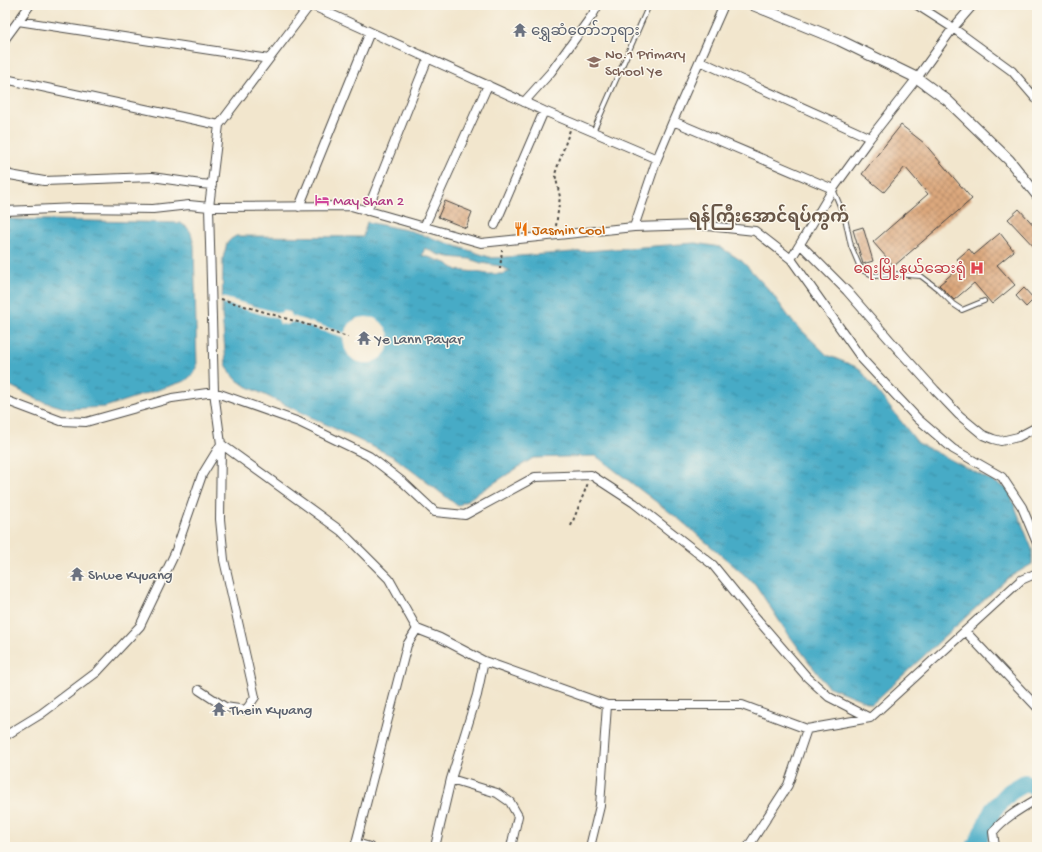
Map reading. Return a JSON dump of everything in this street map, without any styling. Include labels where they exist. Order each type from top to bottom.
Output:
[{"type":"street","points":[[5,39],[30,5]]},
{"type":"street","points":[[199,690],[225,707],[246,710],[255,697],[224,560],[220,519],[220,444],[214,392],[209,207],[220,125],[268,59],[311,5],[544,111],[657,159]]},
{"type":"street","points":[[524,102],[551,72],[594,14],[598,5]]},
{"type":"street","points":[[634,227],[657,159],[724,5]]},
{"type":"street","points":[[753,5],[839,40],[917,78],[947,100],[1009,160],[1037,195]]},
{"type":"street","points":[[917,5],[953,28],[1012,71],[1037,100]]},
{"type":"street","points":[[791,259],[833,189],[953,28],[972,5]]},
{"type":"street","points":[[18,21],[268,59]]},
{"type":"street","points":[[299,207],[370,32]]},
{"type":"street","points":[[367,211],[428,58]]},
{"type":"street","points":[[700,61],[870,138]]},
{"type":"street","points":[[5,79],[220,125]]},
{"type":"street","points":[[424,227],[488,86]]},
{"type":"street","points":[[495,225],[544,111]]},
{"type":"street","points":[[673,121],[833,189]]},
{"type":"street","points":[[5,171],[10,175],[44,181],[152,177],[212,185]]},
{"type":"street","points":[[5,211],[77,208],[153,209],[189,205],[209,207],[351,206],[481,243],[634,227],[698,225],[755,231],[791,259],[862,360],[918,419],[953,449],[1002,477],[1022,507],[1037,543]]},
{"type":"street","points":[[800,244],[847,292],[959,415],[983,435],[1001,441],[1018,437],[1037,428]]},
{"type":"street","points":[[5,400],[61,421],[86,422],[172,398],[214,392],[299,422],[369,456],[404,483],[435,512],[464,515],[535,477],[591,475],[634,503],[713,565],[807,677],[829,697],[870,718]]},
{"type":"street","points":[[220,444],[341,531],[389,579],[418,629],[440,638],[484,661],[607,705],[742,705],[807,729],[870,718],[1021,580],[1037,573]]},
{"type":"street","points":[[5,736],[41,714],[97,672],[140,626],[175,553],[202,475],[220,444]]},
{"type":"street","points":[[370,847],[355,845],[407,645],[418,629]]},
{"type":"street","points":[[965,631],[1037,707]]},
{"type":"street","points":[[435,847],[451,779],[477,694],[484,661]]},
{"type":"street","points":[[590,847],[600,806],[607,705]]},
{"type":"street","points":[[748,847],[788,785],[807,729]]},
{"type":"street","points":[[451,779],[497,794],[510,802],[518,816],[512,847]]},
{"type":"street","points":[[995,847],[993,832],[996,828],[1020,809],[1037,799]]},
{"type":"lane","points":[[593,132],[649,5]]},
{"type":"lane","points":[[833,189],[845,218],[851,246],[859,265],[864,271],[875,276],[894,274],[921,276],[962,310],[984,301]]},
{"type":"path","points":[[555,235],[560,197],[555,174],[573,123]]},
{"type":"path","points":[[500,268],[501,254]]},
{"type":"path","points":[[211,296],[348,337]]},
{"type":"path","points":[[571,526],[591,475]]},
{"type":"water","points":[[5,219],[180,223],[187,227],[194,245],[197,368],[192,375],[185,381],[105,407],[68,409],[38,400],[5,383]]},
{"type":"water","points":[[367,222],[411,231],[492,258],[695,243],[720,247],[742,261],[771,292],[792,321],[827,355],[859,368],[918,443],[1008,489],[1032,549],[1032,564],[1008,578],[872,704],[827,686],[786,631],[755,584],[680,520],[596,456],[533,458],[458,506],[394,457],[244,385],[231,373],[226,364],[222,314],[223,258],[227,243],[231,239],[236,236],[363,237]],"holes":[[[425,248],[437,254],[470,259],[481,263],[499,266],[511,271],[503,274],[488,274],[457,270],[446,263],[422,255]]]},
{"type":"pier","points":[[222,297],[279,313],[284,311],[290,312],[292,316],[344,333],[351,322],[358,318],[374,318],[381,322],[389,335],[387,351],[382,357],[371,363],[355,361],[349,356],[345,349],[343,337],[292,322],[287,325],[280,324],[278,319],[222,303]]},
{"type":"building","points":[[901,125],[924,143],[972,199],[894,266],[873,242],[928,194],[905,167],[884,192],[862,174]]},
{"type":"building","points":[[445,201],[472,212],[466,228],[438,217]]},
{"type":"building","points":[[1019,209],[1037,229],[1037,250],[1008,219]]},
{"type":"building","points":[[863,227],[873,261],[863,264],[853,230]]},
{"type":"building","points":[[1000,233],[1014,251],[997,265],[1015,285],[992,304],[974,283],[954,300],[939,285],[962,265],[957,259],[969,249],[974,255]]},
{"type":"building","points":[[1024,288],[1034,299],[1026,307],[1016,296]]},
{"type":"waterway","points":[[975,847],[993,810],[1010,792],[1025,783],[1037,787]]},
{"type":"place","name":"ရွှေဆံတော်ဘုရား","points":[[520,30]]},
{"type":"place","name":"No.1 Primary School Ye","points":[[594,62]]},
{"type":"place","name":"May Shan 2","points":[[322,200]]},
{"type":"place","name":"Jasmin Cool","points":[[521,229]]},
{"type":"place","name":"ရေးမြို့နယ်ဆေးရုံ","points":[[977,268]]},
{"type":"place","name":"Ye Lann Payar","points":[[364,338]]},
{"type":"place","name":"Shwe Kyuang","points":[[77,574]]},
{"type":"place","name":"Thein Kyuang","points":[[219,709]]},
{"type":"district","name":"ရန်ကြီးအောင်ရပ်ကွက်","points":[[769,216]]}]
